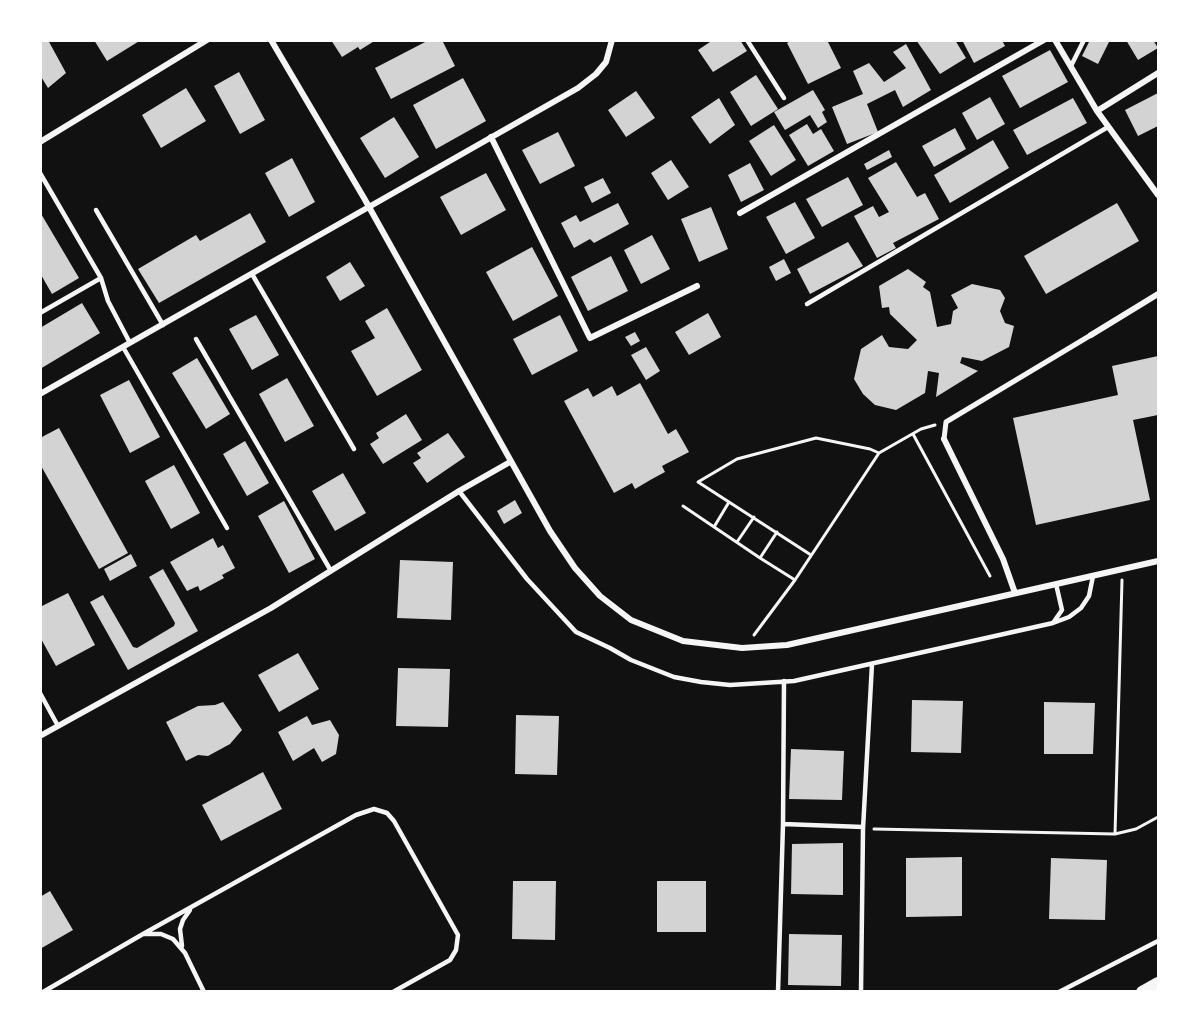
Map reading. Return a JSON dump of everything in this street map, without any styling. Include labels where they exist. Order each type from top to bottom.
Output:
[{"type":"main road","points":[[1142,992],[1158,983]]},
{"type":"street","points":[[40,142],[207,40]]},
{"type":"street","points":[[271,40],[369,207],[550,531],[574,568],[600,597],[631,620],[683,641],[742,648],[788,645],[1158,561]]},
{"type":"street","points":[[40,394],[578,88],[596,74],[606,62],[612,40]]},
{"type":"street","points":[[740,213],[1044,40]]},
{"type":"street","points":[[1055,40],[1097,111],[1158,195]]},
{"type":"street","points":[[1097,111],[1158,73]]},
{"type":"street","points":[[491,137],[590,338],[697,286]]},
{"type":"street","points":[[1016,592],[1004,559],[945,439],[946,422],[1158,294]]},
{"type":"street","points":[[40,736],[249,621],[510,462]]},
{"type":"lane","points":[[747,40],[784,98]]},
{"type":"lane","points":[[1071,66],[1084,40]]},
{"type":"lane","points":[[807,304],[1108,127]]},
{"type":"lane","points":[[40,173],[101,278],[108,301],[130,343]]},
{"type":"lane","points":[[96,210],[163,325]]},
{"type":"lane","points":[[252,274],[354,449]]},
{"type":"lane","points":[[40,313],[101,278]]},
{"type":"lane","points":[[196,339],[331,571]]},
{"type":"lane","points":[[123,347],[227,528]]},
{"type":"lane","points":[[459,491],[527,579],[576,632],[632,660],[674,677],[701,682],[730,685],[820,676],[1053,623],[1069,617],[1081,608],[1089,596],[1094,576]]},
{"type":"lane","points":[[1053,623],[1062,610],[1056,584]]},
{"type":"lane","points":[[861,992],[863,828],[872,664]]},
{"type":"lane","points":[[778,992],[784,681]]},
{"type":"lane","points":[[40,693],[58,726]]},
{"type":"lane","points":[[43,992],[356,816],[374,809],[387,813],[400,830],[456,930],[459,944],[450,960],[393,992]]},
{"type":"lane","points":[[783,824],[863,828]]},
{"type":"lane","points":[[194,906],[187,913],[180,929],[180,937],[185,953],[204,992]]},
{"type":"lane","points":[[143,934],[168,936],[185,953]]},
{"type":"lane","points":[[1059,992],[1158,941]]},
{"type":"path","points":[[753,637],[795,580],[879,453],[921,429],[946,422]]},
{"type":"path","points":[[913,434],[990,576]]},
{"type":"path","points":[[811,555],[698,482],[737,459],[816,438],[870,449],[879,453]]},
{"type":"path","points":[[714,527],[729,502]]},
{"type":"path","points":[[682,506],[795,580]]},
{"type":"path","points":[[737,542],[754,517]]},
{"type":"path","points":[[760,558],[777,532]]},
{"type":"path","points":[[1115,834],[1122,569]]},
{"type":"path","points":[[863,828],[1115,834],[1136,829],[1158,817]]},
{"type":"building","points":[[40,40],[48,40],[66,73],[48,88],[40,75]]},
{"type":"building","points":[[94,40],[141,40],[107,61]]},
{"type":"building","points":[[331,40],[376,40],[342,57]]},
{"type":"building","points":[[429,40],[442,40],[455,66],[391,99],[375,68]]},
{"type":"building","points":[[713,40],[740,40],[747,51],[713,72],[698,50]]},
{"type":"building","points":[[792,40],[827,40],[841,68],[808,84],[787,43]]},
{"type":"building","points":[[916,40],[955,40],[966,58],[940,74]]},
{"type":"building","points":[[962,40],[1002,40],[1005,46],[974,63]]},
{"type":"building","points":[[1090,40],[1110,40],[1098,64],[1082,56]]},
{"type":"building","points":[[1126,40],[1153,40],[1158,48],[1138,60]]},
{"type":"building","points":[[906,44],[931,90],[903,107],[895,90],[867,104],[878,132],[847,144],[832,107],[863,94],[853,71],[869,63],[884,82],[906,68],[893,52]]},
{"type":"building","points":[[1050,50],[1068,82],[1020,108],[1002,76]]},
{"type":"building","points":[[239,72],[265,120],[240,134],[214,86]]},
{"type":"building","points":[[756,75],[778,109],[751,126],[730,92]]},
{"type":"building","points":[[463,78],[486,121],[436,149],[413,105]]},
{"type":"building","points":[[186,88],[206,121],[161,148],[142,115]]},
{"type":"building","points":[[813,90],[825,110],[822,112],[827,122],[818,128],[810,115],[785,130],[774,112]]},
{"type":"building","points":[[636,91],[655,118],[626,137],[608,110]]},
{"type":"building","points":[[1158,93],[1158,126],[1138,136],[1125,110]]},
{"type":"building","points":[[990,97],[1005,124],[977,140],[962,113]]},
{"type":"building","points":[[719,98],[735,125],[710,144],[691,117]]},
{"type":"building","points":[[1073,98],[1087,123],[1027,155],[1013,130]]},
{"type":"building","points":[[394,117],[419,157],[385,178],[360,138]]},
{"type":"building","points":[[807,124],[813,134],[821,129],[834,151],[808,166],[789,135]]},
{"type":"building","points":[[774,125],[796,160],[771,176],[749,141]]},
{"type":"building","points":[[955,128],[966,149],[934,167],[922,146]]},
{"type":"building","points":[[558,132],[575,166],[540,184],[522,150]]},
{"type":"building","points":[[993,140],[1009,168],[950,203],[934,175]]},
{"type":"building","points":[[889,150],[892,157],[867,170],[864,164]]},
{"type":"building","points":[[292,158],[315,202],[289,217],[265,173]]},
{"type":"building","points":[[671,160],[689,187],[668,200],[651,173]]},
{"type":"building","points":[[896,162],[917,197],[925,193],[939,219],[893,243],[896,248],[877,258],[854,216],[873,206],[879,217],[889,212],[868,178]]},
{"type":"building","points":[[750,163],[764,190],[741,202],[728,175]]},
{"type":"building","points":[[486,173],[506,210],[461,235],[440,197]]},
{"type":"building","points":[[848,177],[863,205],[822,227],[806,199]]},
{"type":"building","points":[[603,178],[611,193],[592,203],[584,187]]},
{"type":"building","points":[[795,202],[815,238],[786,254],[766,217]]},
{"type":"building","points":[[618,203],[629,224],[594,243],[590,239],[574,248],[561,223],[576,215],[580,222]]},
{"type":"building","points":[[1117,203],[1139,241],[1046,294],[1024,256]]},
{"type":"building","points":[[711,207],[728,249],[699,262],[681,219]]},
{"type":"building","points":[[40,212],[79,278],[52,294],[40,273]]},
{"type":"building","points":[[250,213],[266,242],[159,303],[138,269],[196,235],[200,241]]},
{"type":"building","points":[[652,235],[670,269],[641,284],[624,250]]},
{"type":"building","points":[[848,242],[863,266],[810,294],[797,269]]},
{"type":"building","points":[[532,247],[558,296],[513,321],[486,272]]},
{"type":"building","points":[[611,256],[628,291],[588,311],[571,277]]},
{"type":"building","points":[[784,259],[791,273],[776,281],[769,267]]},
{"type":"building","points":[[350,262],[365,286],[340,301],[326,277]]},
{"type":"building","points":[[908,269],[926,282],[923,287],[930,292],[937,327],[951,324],[953,311],[958,308],[951,295],[972,284],[1000,290],[1005,298],[1000,311],[1005,323],[1014,326],[1009,347],[982,361],[962,357],[960,363],[978,371],[936,397],[939,373],[928,371],[925,393],[896,410],[875,405],[863,394],[854,379],[861,349],[882,335],[889,347],[908,349],[917,340],[890,314],[889,307],[882,308],[879,286]]},
{"type":"building","points":[[82,303],[100,333],[40,369],[40,328]]},
{"type":"building","points":[[387,308],[422,370],[377,396],[351,351],[375,338],[365,321]]},
{"type":"building","points":[[708,313],[721,337],[689,355],[675,332]]},
{"type":"building","points":[[256,315],[279,355],[252,370],[229,329]]},
{"type":"building","points":[[560,315],[578,351],[532,375],[513,339]]},
{"type":"building","points":[[635,332],[640,341],[631,346],[625,337]]},
{"type":"building","points":[[646,347],[660,371],[646,380],[631,355]]},
{"type":"building","points":[[1158,356],[1158,415],[1133,420],[1150,500],[1036,525],[1013,418],[1118,395],[1112,366]]},
{"type":"building","points":[[197,358],[230,414],[206,429],[172,373]]},
{"type":"building","points":[[287,378],[314,426],[285,442],[259,394]]},
{"type":"building","points":[[129,380],[160,437],[130,453],[100,395]]},
{"type":"building","points":[[640,383],[668,434],[676,429],[689,452],[662,466],[665,472],[635,489],[632,483],[614,493],[564,401],[588,388],[593,397],[612,386],[617,396]]},
{"type":"building","points":[[406,414],[422,440],[383,464],[370,444],[379,438],[376,433]]},
{"type":"building","points":[[59,428],[128,553],[99,569],[40,464],[40,438]]},
{"type":"building","points":[[448,433],[465,457],[427,483],[413,463],[421,458],[417,453]]},
{"type":"building","points":[[245,441],[269,483],[247,496],[223,454]]},
{"type":"building","points":[[174,465],[200,513],[171,529],[145,481]]},
{"type":"building","points":[[343,473],[366,513],[335,531],[312,491]]},
{"type":"building","points":[[515,500],[522,513],[504,524],[497,511]]},
{"type":"building","points":[[284,501],[315,559],[289,573],[258,516]]},
{"type":"building","points":[[213,538],[218,548],[223,545],[235,568],[222,575],[224,578],[200,591],[198,586],[187,591],[170,562]]},
{"type":"building","points":[[131,554],[137,566],[110,581],[104,569]]},
{"type":"building","points":[[400,560],[453,562],[451,620],[397,618]]},
{"type":"building","points":[[163,569],[198,631],[128,670],[90,602],[103,595],[133,647],[137,648],[174,626],[175,623],[149,577]]},
{"type":"building","points":[[68,593],[95,645],[56,666],[40,637],[40,607]]},
{"type":"building","points":[[298,653],[319,689],[279,712],[258,675]]},
{"type":"building","points":[[398,668],[450,669],[448,727],[396,726]]},
{"type":"building","points":[[912,700],[963,701],[961,753],[911,752]]},
{"type":"building","points":[[223,702],[242,730],[230,744],[208,756],[198,755],[186,761],[166,722],[198,706]]},
{"type":"building","points":[[1044,702],[1095,703],[1093,754],[1044,754]]},
{"type":"building","points":[[516,715],[559,716],[557,775],[515,774]]},
{"type":"building","points":[[307,716],[312,725],[330,720],[339,735],[336,754],[322,762],[314,748],[293,761],[278,732]]},
{"type":"building","points":[[791,749],[844,751],[842,800],[789,799]]},
{"type":"building","points":[[263,772],[282,809],[221,841],[202,805]]},
{"type":"building","points":[[843,843],[843,895],[791,894],[792,844]]},
{"type":"building","points":[[962,857],[962,916],[906,917],[906,858]]},
{"type":"building","points":[[1051,858],[1107,860],[1105,920],[1049,919]]},
{"type":"building","points":[[513,881],[556,881],[555,940],[512,939]]},
{"type":"building","points":[[657,881],[706,881],[706,932],[657,932]]},
{"type":"building","points":[[50,891],[73,930],[40,949],[40,897]]},
{"type":"building","points":[[789,934],[842,935],[841,986],[788,985]]}]
